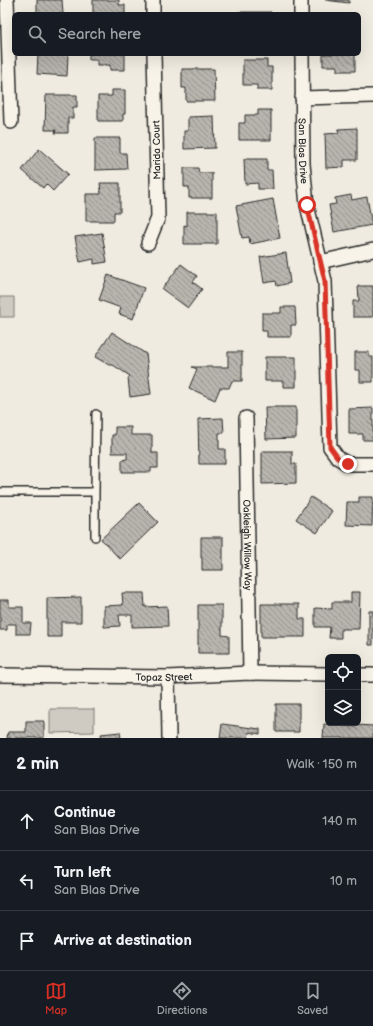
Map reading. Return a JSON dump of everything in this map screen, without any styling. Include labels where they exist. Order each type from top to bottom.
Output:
[{"type":"street","points":[[7,0],[11,122]]},
{"type":"street","points":[[152,0],[153,12]]},
{"type":"street","points":[[301,0],[301,12]]},
{"type":"street","name":"Marida Court","points":[[148,243],[158,218],[154,56]]},
{"type":"street","name":"San Blas Drive","points":[[302,56],[303,164],[307,205],[325,281],[330,447],[338,458],[348,464],[373,464]]},
{"type":"street","points":[[302,98],[373,96]]},
{"type":"street","points":[[320,262],[373,250]]},
{"type":"street","name":"Oakleigh Willow Way","points":[[246,418],[250,673]]},
{"type":"street","name":"Topaz Street","points":[[0,675],[168,676],[250,673],[325,674]]},
{"type":"street","points":[[361,675],[373,675]]},
{"type":"street","points":[[168,676],[169,738]]},
{"type":"lane","points":[[95,537],[96,414]]},
{"type":"lane","points":[[0,492],[95,492]]},
{"type":"shaded area","points":[[0,297],[14,297],[14,317],[0,317]]},
{"type":"shaded area","points":[[50,709],[94,709],[94,732],[50,733]]},
{"type":"building","points":[[37,0],[62,0],[63,12],[37,12]]},
{"type":"building","points":[[93,0],[119,0],[119,5],[125,5],[125,12],[93,12]]},
{"type":"building","points":[[325,0],[349,0],[349,3]]},
{"type":"building","points":[[38,56],[68,56],[67,76],[37,74]]},
{"type":"building","points":[[89,56],[125,56],[125,70],[110,70],[110,65],[97,65],[97,60],[89,60]]},
{"type":"building","points":[[323,56],[355,56],[355,71],[337,71],[337,66],[323,66]]},
{"type":"building","points":[[243,60],[267,60],[267,67],[272,67],[272,90],[257,90],[257,85],[243,85]]},
{"type":"building","points":[[182,69],[214,69],[215,101],[186,101],[186,88],[182,88]]},
{"type":"building","points":[[112,90],[125,90],[125,114],[123,114],[123,121],[98,121],[98,96],[112,96]]},
{"type":"building","points":[[46,95],[77,95],[77,107],[73,107],[73,118],[68,118],[68,133],[55,133],[56,130],[45,130]]},
{"type":"building","points":[[258,110],[271,110],[271,140],[239,140],[239,123],[245,123],[245,115],[258,115]]},
{"type":"building","points":[[214,116],[215,148],[184,149],[184,131],[188,131],[188,117]]},
{"type":"building","points":[[357,128],[357,160],[344,160],[344,167],[326,168],[325,134],[339,133],[338,129]]},
{"type":"building","points":[[95,138],[120,138],[120,153],[126,153],[127,169],[95,170]]},
{"type":"building","points":[[39,149],[68,174],[53,191],[46,184],[43,188],[22,170]]},
{"type":"building","points":[[244,159],[267,159],[267,170],[272,170],[273,189],[258,189],[258,183],[245,184]]},
{"type":"building","points":[[184,168],[198,168],[199,173],[212,173],[212,198],[189,198],[189,187],[184,187]]},
{"type":"building","points":[[100,183],[120,183],[120,212],[114,212],[114,221],[86,221],[86,194],[101,194]]},
{"type":"building","points":[[351,195],[352,200],[367,197],[372,225],[334,232],[329,205],[336,204],[335,198]]},
{"type":"building","points":[[273,199],[280,238],[250,244],[249,237],[242,238],[236,206]]},
{"type":"building","points":[[187,212],[217,212],[217,244],[184,244],[184,225],[187,226]]},
{"type":"building","points":[[102,233],[107,262],[94,264],[94,259],[80,262],[75,237]]},
{"type":"building","points":[[286,253],[290,283],[277,286],[276,281],[264,283],[260,257]]},
{"type":"building","points":[[181,264],[197,276],[193,282],[202,289],[188,308],[162,289]]},
{"type":"building","points":[[108,275],[144,288],[133,319],[119,314],[121,308],[99,300]]},
{"type":"building","points":[[358,286],[373,286],[373,317],[353,317],[353,301],[359,301]]},
{"type":"building","points":[[281,307],[295,307],[296,325],[291,325],[291,337],[267,337],[267,331],[262,331],[262,313],[281,313]]},
{"type":"building","points":[[112,332],[146,354],[151,394],[130,397],[128,378],[130,376],[113,365],[109,365],[95,357]]},
{"type":"building","points":[[228,352],[242,352],[242,381],[232,381],[229,388],[220,388],[215,400],[189,388],[197,369],[192,367],[228,367]]},
{"type":"building","points":[[355,352],[369,352],[369,357],[373,357],[373,382],[360,382],[360,370],[355,370]]},
{"type":"building","points":[[265,357],[296,357],[296,387],[283,387],[283,381],[265,381]]},
{"type":"building","points":[[265,407],[296,407],[296,438],[266,439]]},
{"type":"building","points":[[373,408],[373,440],[363,440],[363,434],[349,434],[349,409]]},
{"type":"building","points":[[223,418],[224,433],[219,433],[219,449],[225,449],[225,464],[199,464],[198,419]]},
{"type":"building","points":[[115,427],[131,427],[131,435],[152,435],[152,453],[158,453],[158,468],[151,468],[151,472],[122,472],[122,460],[127,459],[127,453],[112,453],[112,435],[115,435]]},
{"type":"building","points":[[262,451],[292,451],[292,464],[296,464],[296,483],[262,484]]},
{"type":"building","points":[[311,497],[332,511],[317,533],[296,519]]},
{"type":"building","points":[[359,497],[373,497],[372,526],[346,525],[347,502],[359,502]]},
{"type":"building","points":[[139,503],[158,522],[120,559],[101,539]]},
{"type":"building","points":[[201,537],[223,537],[223,570],[202,570]]},
{"type":"building","points":[[351,592],[360,592],[359,629],[341,629],[341,638],[329,638],[330,627],[315,627],[315,608],[332,609],[332,602],[351,602]]},
{"type":"building","points":[[122,593],[144,593],[145,607],[167,606],[168,626],[132,627],[132,615],[119,615],[120,626],[104,627],[104,606],[123,605]]},
{"type":"building","points":[[81,597],[81,622],[61,622],[61,637],[47,637],[47,598]]},
{"type":"building","points":[[0,600],[9,600],[9,607],[23,607],[23,623],[31,623],[30,634],[16,634],[16,624],[7,624],[7,630],[0,630]]},
{"type":"building","points":[[261,604],[299,604],[299,619],[305,619],[305,637],[261,637]]},
{"type":"building","points":[[198,605],[222,605],[222,635],[229,636],[229,653],[198,653]]},
{"type":"building","points":[[369,611],[373,611],[373,645],[369,645]]},
{"type":"building","points":[[276,704],[299,704],[299,732],[276,732]]},
{"type":"building","points":[[26,721],[44,721],[44,738],[7,738],[8,732],[26,732]]},
{"type":"building","points":[[222,724],[260,729],[260,734],[249,732],[248,738],[220,738]]},
{"type":"building","points":[[324,724],[325,726],[373,726],[373,738],[323,738]]},
{"type":"building","points":[[120,732],[121,738],[102,738],[101,734]]},
{"type":"route","points":[[307,205],[325,281],[330,447],[338,458],[348,464]]}]
